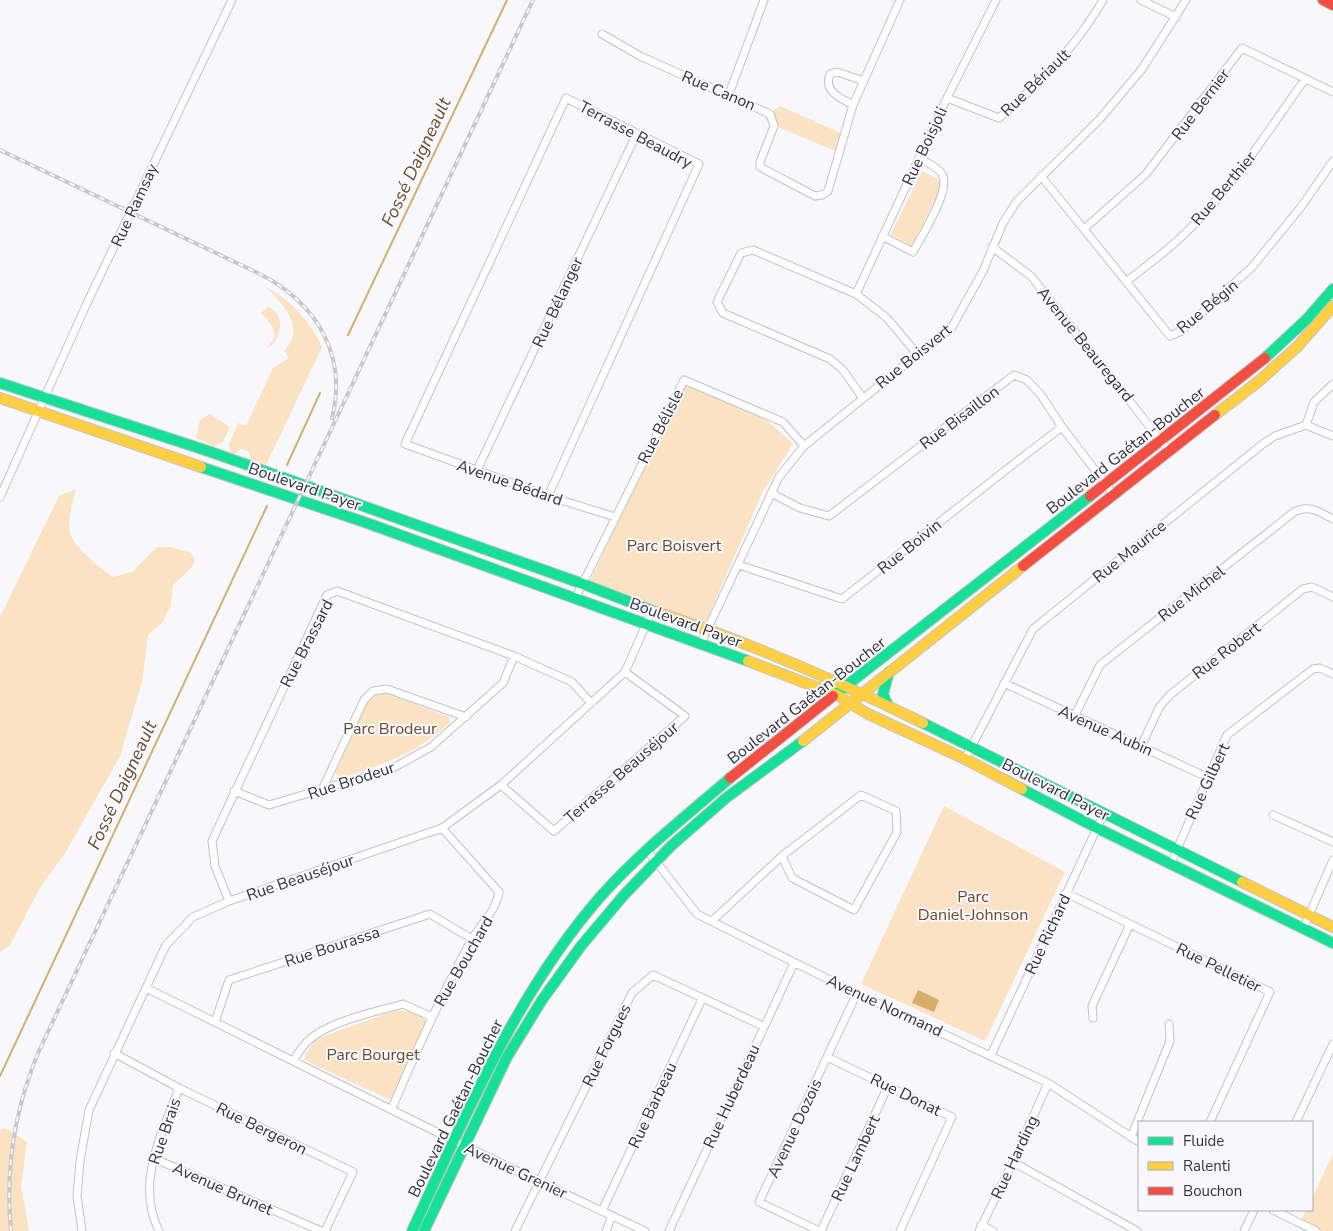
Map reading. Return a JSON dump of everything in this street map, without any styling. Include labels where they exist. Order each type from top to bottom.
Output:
[{"type":"street","name":"Rue Ramsay","points":[[0,497],[87,303],[232,0]]},
{"type":"street","points":[[729,94],[764,0]]},
{"type":"street","name":"Rue Canon","points":[[602,34],[640,56],[729,94],[770,114],[774,126],[760,162],[760,167],[815,196],[822,196],[828,190],[853,105],[900,0]]},
{"type":"street","name":"Rue Boisjoli","points":[[856,294],[947,98],[996,0]]},
{"type":"street","name":"Rue Bériault","points":[[947,98],[999,118],[1053,69],[1082,34],[1103,0]]},
{"type":"street","points":[[1141,0],[1176,17]]},
{"type":"street","name":"Rue Boisvert","points":[[701,643],[739,566],[779,477],[804,446],[862,397],[952,327],[983,271],[1003,222],[1017,201],[1041,176],[1069,152],[1142,69],[1186,0]]},
{"type":"street","points":[[1323,0],[1333,5]]},
{"type":"street","name":"Rue Bernier","points":[[1084,229],[1146,174],[1242,48],[1333,92]]},
{"type":"street","points":[[853,105],[837,96],[828,86],[830,74],[837,72],[864,81]]},
{"type":"street","name":"Rue Berthier","points":[[1126,282],[1180,239],[1210,206],[1247,161],[1306,80]]},
{"type":"street","name":"Terrasse Beaudry","points":[[404,444],[566,98],[699,164],[548,496]]},
{"type":"street","name":"Rue Bélanger","points":[[477,470],[637,133]]},
{"type":"street","points":[[882,236],[913,252],[939,203],[945,183],[942,173],[920,158]]},
{"type":"street","name":"Rue Bégin","points":[[1041,176],[1170,336],[1182,331],[1252,267],[1301,207],[1333,161]]},
{"type":"street","name":"Avenue Beauregard","points":[[992,247],[1031,276],[1169,451]]},
{"type":"street","points":[[862,397],[843,370],[830,359],[723,313],[717,302],[741,253],[753,250],[856,294],[887,318],[918,355]]},
{"type":"street","name":"Boulevard Gaétan-Boucher","points":[[412,1231],[492,1060],[545,970],[601,896],[648,850],[750,761],[1252,371],[1300,325],[1333,289]]},
{"type":"street","name":"Boulevard Gaétan-Boucher","points":[[424,1231],[507,1058],[541,1002],[574,954],[671,846],[726,798],[864,694],[973,604],[1259,381],[1298,346],[1333,306]]},
{"type":"street","name":"Rue Bisaillon","points":[[771,493],[800,508],[829,516],[1014,375],[1027,380],[1041,395],[1062,427],[1114,495]]},
{"type":"street","name":"Rue Bélisle","points":[[576,597],[684,380],[783,422],[804,446]]},
{"type":"street","name":"Boulevard Payer","points":[[0,383],[44,400],[211,452],[583,584],[652,611],[708,629],[777,656],[848,686],[1333,926]]},
{"type":"street","points":[[1333,384],[1314,402],[1306,425],[1333,436]]},
{"type":"street","name":"Boulevard Payer","points":[[0,398],[367,522],[701,643],[837,695],[866,713],[965,759],[1097,828],[1333,943]]},
{"type":"street","name":"Rue Maurice","points":[[965,759],[1033,628],[1264,443],[1275,436],[1306,425]]},
{"type":"street","name":"Rue Boivin","points":[[739,566],[842,599],[910,547],[987,482],[1062,427]]},
{"type":"street","name":"Avenue Bédard","points":[[404,444],[548,496],[616,517]]},
{"type":"street","name":"Rue Michel","points":[[1074,716],[1100,665],[1294,512],[1310,507],[1333,519]]},
{"type":"street","points":[[367,522],[372,510]]},
{"type":"street","name":"Rue Robert","points":[[1141,746],[1160,706],[1171,694],[1303,590],[1312,587],[1333,598]]},
{"type":"street","name":"Rue Brassard","points":[[229,901],[215,866],[212,841],[327,595],[337,591],[514,656],[572,682],[591,703]]},
{"type":"street","points":[[965,594],[973,604]]},
{"type":"street","name":"Rue Beauséjour","points":[[82,1231],[76,1196],[89,1110],[166,945],[193,917],[229,901],[442,828],[502,785],[625,672],[652,611]]},
{"type":"street","name":"Rue Brodeur","points":[[234,791],[269,805],[393,768],[431,747],[503,683],[514,656]]},
{"type":"street","points":[[772,670],[777,656]]},
{"type":"street","name":"Rue Gilbert","points":[[1171,863],[1227,735],[1313,669],[1320,668],[1333,674]]},
{"type":"street","points":[[888,706],[883,694],[890,671]]},
{"type":"street","name":"Terrasse Beauséjour","points":[[502,785],[554,831],[685,716],[625,672]]},
{"type":"street","name":"Avenue Aubin","points":[[1004,683],[1209,778]]},
{"type":"street","points":[[322,790],[364,700],[372,691],[387,690],[466,717]]},
{"type":"street","points":[[712,921],[782,856],[861,796],[896,812],[897,832],[854,910],[792,878],[782,856]]},
{"type":"street","name":"Rue Richard","points":[[991,1055],[1104,813]]},
{"type":"street","points":[[1273,815],[1333,842]]},
{"type":"street","name":"Rue Bouchard","points":[[392,1108],[432,1016],[472,940],[497,903],[498,892],[442,828]]},
{"type":"street","name":"Avenue Normand","points":[[648,850],[697,914],[794,963],[1048,1083],[1138,1141]]},
{"type":"street","points":[[1303,929],[1333,860]]},
{"type":"street","name":"Rue Pelletier","points":[[1066,893],[1270,992],[1210,1121]]},
{"type":"street","name":"Rue Bourassa","points":[[215,1022],[229,980],[430,914],[472,940]]},
{"type":"street","points":[[1093,1018],[1092,1006],[1130,924]]},
{"type":"street","name":"Rue Huberdeau","points":[[669,1231],[794,963]]},
{"type":"street","name":"Rue Forgues","points":[[515,1231],[632,993],[653,975],[763,1026]]},
{"type":"street","name":"Avenue Grenier","points":[[146,988],[392,1108],[465,1147],[645,1231]]},
{"type":"street","name":"Avenue Dozois","points":[[820,1231],[760,1202],[857,993]]},
{"type":"street","name":"Rue Barbeau","points":[[602,1211],[702,999]]},
{"type":"street","points":[[294,1060],[306,1043],[325,1028],[380,1010],[403,1004],[432,1016]]},
{"type":"street","points":[[1131,1137],[1170,1040],[1169,1024]]},
{"type":"street","points":[[1296,1121],[1333,1044]]},
{"type":"street","name":"Rue Bergeron","points":[[114,1054],[178,1088],[353,1172],[325,1231]]},
{"type":"street","name":"Rue Donat","points":[[827,1058],[952,1117],[900,1231]]},
{"type":"street","name":"Rue Harding","points":[[980,1228],[1013,1162],[1048,1083]]},
{"type":"street","name":"Rue Lambert","points":[[820,1231],[888,1086]]},
{"type":"street","name":"Rue Brais","points":[[160,1231],[152,1216],[149,1200],[149,1178],[153,1158],[178,1088]]},
{"type":"street","name":"Avenue Brunet","points":[[153,1158],[321,1231]]},
{"type":"street","points":[[1013,1162],[1137,1231]]},
{"type":"street","points":[[1244,1231],[1254,1211]]},
{"type":"street","points":[[1274,1211],[1316,1231]]},
{"type":"street","points":[[606,1231],[612,1216]]},
{"type":"street","points":[[980,1228],[993,1231]]},
{"type":"green space","points":[[780,106],[843,134],[838,152],[778,127],[771,112]]},
{"type":"green space","points":[[922,171],[943,182],[912,247],[891,234]]},
{"type":"green space","points":[[266,287],[284,298],[299,312],[312,328],[322,347],[266,465],[251,459],[249,452],[241,449],[234,454],[230,452],[229,444],[238,423],[246,426],[273,368],[289,358],[284,351],[291,342],[293,325],[285,309]]},
{"type":"green space","points":[[268,307],[274,310],[280,320],[277,338],[269,348],[268,346],[272,342],[274,333],[271,325],[261,313]]},
{"type":"green space","name":"Parc Boisvert","points":[[691,383],[763,417],[793,444],[763,491],[704,626],[589,583],[682,388]]},
{"type":"green space","points":[[210,414],[230,427],[223,442],[214,446],[196,438],[200,420]]},
{"type":"green space","points":[[76,489],[69,525],[71,536],[84,553],[113,577],[132,572],[157,547],[171,547],[191,553],[195,560],[192,567],[173,585],[171,605],[162,623],[148,635],[142,682],[120,756],[64,855],[41,886],[10,945],[0,952],[0,617],[59,496]]},
{"type":"green space","name":"Parc Brodeur","points":[[382,692],[449,717],[450,723],[425,743],[412,750],[342,778],[335,773],[370,697]]},
{"type":"green space","name":"Parc Daniel-Johnson","points":[[944,806],[1065,872],[985,1041],[861,984]]},
{"type":"green space","name":"Parc Bourget","points":[[396,1010],[413,1012],[427,1021],[390,1100],[305,1060],[305,1055],[316,1039]]},
{"type":"green space","points":[[6,1128],[27,1142],[21,1186],[29,1231],[0,1231],[0,1129]]},
{"type":"green space","points":[[1333,1154],[1333,1231],[1304,1231],[1298,1228],[1306,1211],[1313,1211],[1313,1196]]},
{"type":"shaded area","points":[[918,990],[939,1000],[934,1012],[912,1003]]},
{"type":"waterway","name":"Fossé Daigneault","points":[[348,335],[507,0]]},
{"type":"waterway","name":"Fossé Daigneault","points":[[287,465],[320,393]]},
{"type":"waterway","name":"Fossé Daigneault","points":[[0,1076],[267,506]]},
{"type":"railway","points":[[11,1231],[9,1185],[13,1140],[23,1095],[39,1051],[533,0]]},
{"type":"railway","points":[[0,150],[260,274],[280,286],[312,315],[323,333],[331,352],[335,373],[336,395],[332,418]]},
{"type":"traffic: fast","points":[[1265,358],[1307,319],[1333,289]]},
{"type":"traffic: fast","points":[[0,383],[211,452],[583,584],[653,611]]},
{"type":"traffic: fast","points":[[201,467],[367,523],[748,661]]},
{"type":"traffic: fast","points":[[833,696],[1090,496]]},
{"type":"traffic: fast","points":[[888,706],[883,694],[889,672]]},
{"type":"traffic: fast","points":[[923,723],[1242,882]]},
{"type":"traffic: fast","points":[[424,1231],[507,1057],[542,1000],[581,946],[624,895],[671,846],[726,798],[803,741]]},
{"type":"traffic: fast","points":[[412,1231],[495,1056],[543,973],[571,933],[601,896],[631,865],[730,778]]},
{"type":"traffic: fast","points":[[1022,789],[1097,828],[1333,943]]},
{"type":"traffic: slow","points":[[1215,415],[1259,381],[1298,346],[1333,306]]},
{"type":"traffic: slow","points":[[0,398],[201,467]]},
{"type":"traffic: slow","points":[[803,741],[1023,566]]},
{"type":"traffic: slow","points":[[653,611],[722,635],[790,662],[923,723]]},
{"type":"traffic: slow","points":[[748,661],[837,695],[866,713],[965,759],[1022,789]]},
{"type":"traffic: slow","points":[[1242,882],[1333,927]]},
{"type":"traffic: jam","points":[[1323,0],[1333,5]]},
{"type":"traffic: jam","points":[[1090,496],[1265,358]]},
{"type":"traffic: jam","points":[[1023,566],[1215,415]]},
{"type":"traffic: jam","points":[[730,778],[833,696]]}]
